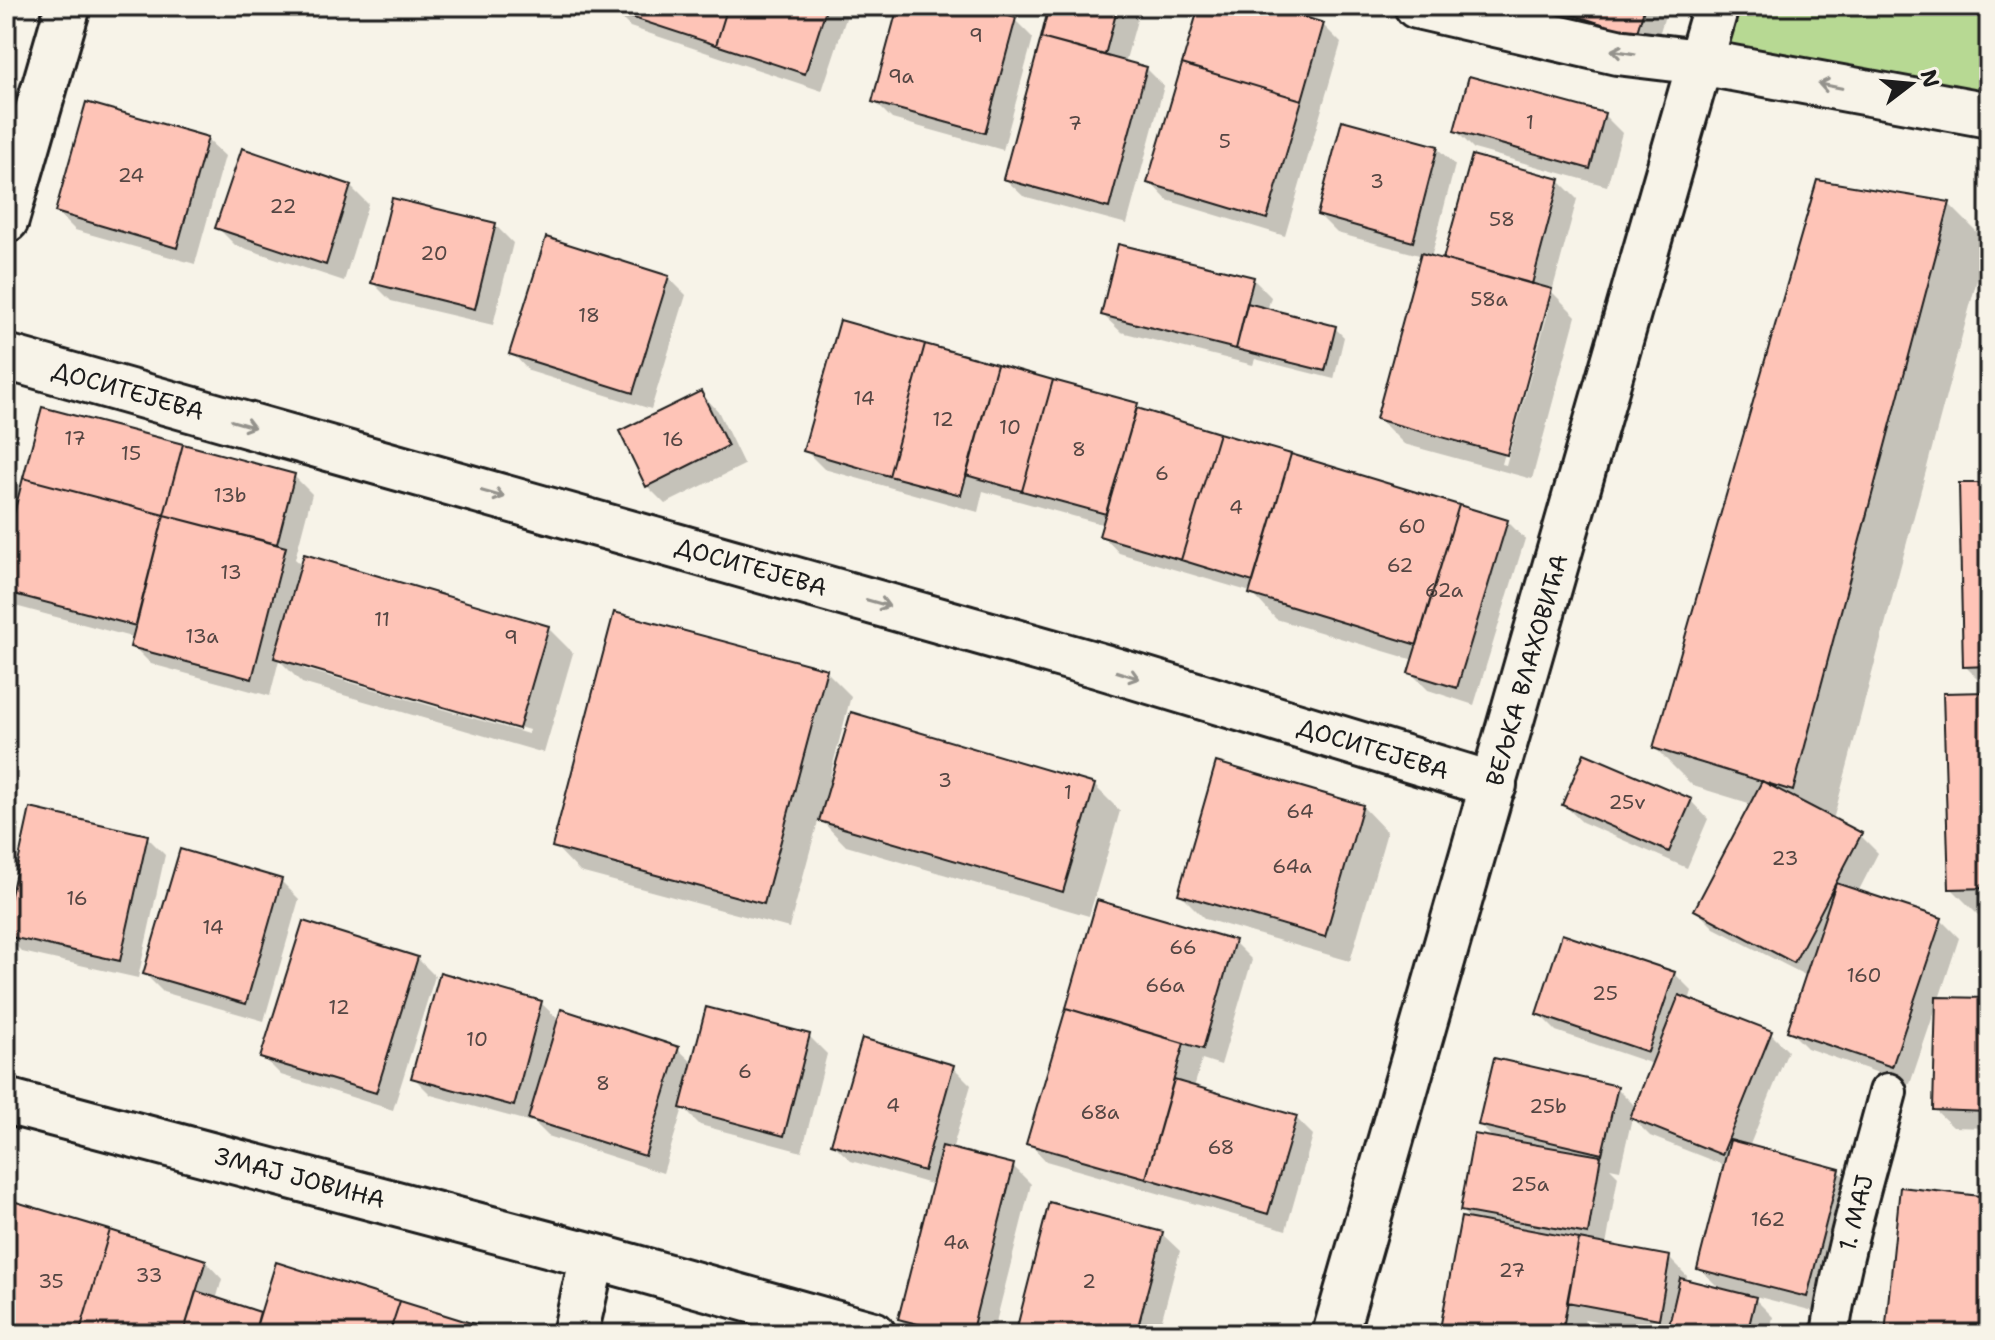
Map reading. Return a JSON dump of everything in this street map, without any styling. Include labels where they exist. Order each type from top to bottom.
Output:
[{"type":"street","points":[[6,220],[68,6]]},
{"type":"street","points":[[1417,6],[1617,52],[1700,62],[1989,115]]},
{"type":"street","name":"ВЕЉКА ВЛАХОВИЋА","points":[[1335,1334],[1716,6]]},
{"type":"street","name":"ДОСИТЕЈЕВА","points":[[6,357],[1066,656],[1494,785]]},
{"type":"street","name":"ЗМАЈ ЈОВИНА","points":[[6,1101],[593,1256],[873,1334]]},
{"type":"street","points":[[575,1334],[593,1256]]},
{"type":"lane","name":"1. МАЈ","points":[[1830,1334],[1853,1221],[1888,1092]]},
{"type":"green space","points":[[1716,6],[1989,6],[1989,110],[1700,62]]},
{"type":"building","points":[[611,6],[728,6],[716,45],[609,10]]},
{"type":"building","points":[[728,6],[827,6],[805,74],[716,45]]},
{"type":"building","points":[[898,6],[971,6],[1016,18],[985,133],[872,102]]},
{"type":"building","points":[[1049,6],[1118,6],[1105,55],[1041,38]]},
{"type":"building","points":[[1199,6],[1268,6],[1324,23],[1302,100],[1182,64]]},
{"type":"building","points":[[1546,6],[1645,6],[1636,35]]},
{"type":"building","points":[[1041,38],[1147,67],[1109,208],[1003,179]]},
{"type":"building","points":[[1182,64],[1302,100],[1267,219],[1147,183]]},
{"type":"building","points":[[1469,76],[1605,113],[1590,169],[1454,131]]},
{"type":"building","points":[[86,102],[208,137],[177,248],[55,212]]},
{"type":"building","points":[[1342,120],[1438,146],[1413,242],[1317,215]]},
{"type":"building","points":[[242,148],[351,185],[326,265],[215,228]]},
{"type":"building","points":[[1472,155],[1560,179],[1532,284],[1443,259]]},
{"type":"building","points":[[1817,180],[1950,202],[1793,791],[1653,748]]},
{"type":"building","points":[[392,198],[496,223],[475,309],[371,283]]},
{"type":"building","points":[[546,237],[669,276],[633,393],[509,354]]},
{"type":"building","points":[[1118,244],[1254,277],[1236,349],[1101,315]]},
{"type":"building","points":[[1421,253],[1552,289],[1507,455],[1376,419]]},
{"type":"building","points":[[1247,303],[1336,326],[1325,371],[1236,349]]},
{"type":"building","points":[[840,320],[925,344],[889,476],[803,451]]},
{"type":"building","points":[[925,344],[997,364],[961,495],[889,476]]},
{"type":"building","points":[[997,364],[1053,380],[1022,491],[966,475]]},
{"type":"building","points":[[1053,380],[1138,403],[1106,514],[1022,491]]},
{"type":"building","points":[[701,391],[728,446],[646,487],[619,431]]},
{"type":"building","points":[[42,407],[183,444],[164,515],[23,478]]},
{"type":"building","points":[[1137,408],[1219,433],[1181,560],[1099,536]]},
{"type":"building","points":[[1219,433],[1291,454],[1253,582],[1181,560]]},
{"type":"building","points":[[183,444],[295,474],[277,544],[164,515]]},
{"type":"building","points":[[1291,454],[1459,505],[1417,645],[1249,594]]},
{"type":"building","points":[[23,478],[164,515],[136,626],[6,592],[6,545]]},
{"type":"building","points":[[1959,483],[1989,483],[1989,666],[1963,667]]},
{"type":"building","points":[[1459,505],[1508,520],[1457,688],[1408,673]]},
{"type":"building","points":[[164,515],[286,547],[252,679],[130,647]]},
{"type":"building","points":[[304,554],[549,626],[519,729],[274,658]]},
{"type":"building","points":[[614,612],[827,669],[764,904],[552,847]]},
{"type":"building","points":[[1989,692],[1989,888],[1949,889],[1943,693]]},
{"type":"building","points":[[851,712],[1095,784],[1063,892],[819,821]]},
{"type":"building","points":[[1584,753],[1692,799],[1669,852],[1562,805]]},
{"type":"building","points":[[1216,762],[1363,805],[1325,937],[1178,894]]},
{"type":"building","points":[[1762,781],[1862,833],[1794,963],[1694,910]]},
{"type":"building","points":[[30,808],[148,835],[120,961],[6,936],[6,918]]},
{"type":"building","points":[[180,849],[282,879],[246,1004],[143,974]]},
{"type":"building","points":[[1836,883],[1942,918],[1892,1067],[1787,1031]]},
{"type":"building","points":[[1097,900],[1235,940],[1203,1049],[1066,1008]]},
{"type":"building","points":[[303,921],[418,957],[376,1093],[260,1058]]},
{"type":"building","points":[[1562,934],[1675,972],[1648,1052],[1536,1014]]},
{"type":"building","points":[[440,972],[542,1001],[514,1106],[411,1078]]},
{"type":"building","points":[[1679,995],[1772,1031],[1722,1155],[1630,1118]]},
{"type":"building","points":[[1936,997],[1989,998],[1989,1112],[1933,1110]]},
{"type":"building","points":[[706,1007],[810,1034],[784,1136],[680,1108]]},
{"type":"building","points":[[1066,1008],[1184,1043],[1146,1178],[1026,1144]]},
{"type":"building","points":[[561,1009],[679,1047],[645,1156],[528,1119]]},
{"type":"building","points":[[862,1038],[954,1065],[924,1171],[831,1144]]},
{"type":"building","points":[[1494,1058],[1618,1086],[1602,1154],[1478,1125]]},
{"type":"building","points":[[1174,1080],[1297,1116],[1268,1214],[1146,1178]]},
{"type":"building","points":[[1474,1134],[1601,1156],[1588,1234],[1460,1211]]},
{"type":"building","points":[[1730,1140],[1840,1169],[1807,1297],[1697,1269]]},
{"type":"building","points":[[942,1146],[1014,1164],[971,1334],[957,1334],[898,1319]]},
{"type":"building","points":[[1900,1187],[1989,1197],[1989,1334],[1885,1334]]},
{"type":"building","points":[[6,1199],[110,1230],[79,1334],[16,1334],[6,1331]]},
{"type":"building","points":[[1049,1202],[1163,1232],[1136,1334],[1028,1334],[1016,1331]]},
{"type":"building","points":[[1461,1217],[1579,1239],[1562,1334],[1469,1334],[1440,1329]]},
{"type":"building","points":[[110,1230],[206,1260],[183,1334],[79,1334]]},
{"type":"building","points":[[1579,1239],[1670,1256],[1659,1319],[1567,1302]]},
{"type":"building","points":[[276,1262],[400,1301],[389,1334],[254,1334]]},
{"type":"building","points":[[1680,1278],[1756,1297],[1747,1334],[1667,1334]]},
{"type":"building","points":[[196,1291],[260,1312],[254,1334],[183,1334]]},
{"type":"building","points":[[400,1301],[497,1331],[496,1334],[389,1334]]}]
